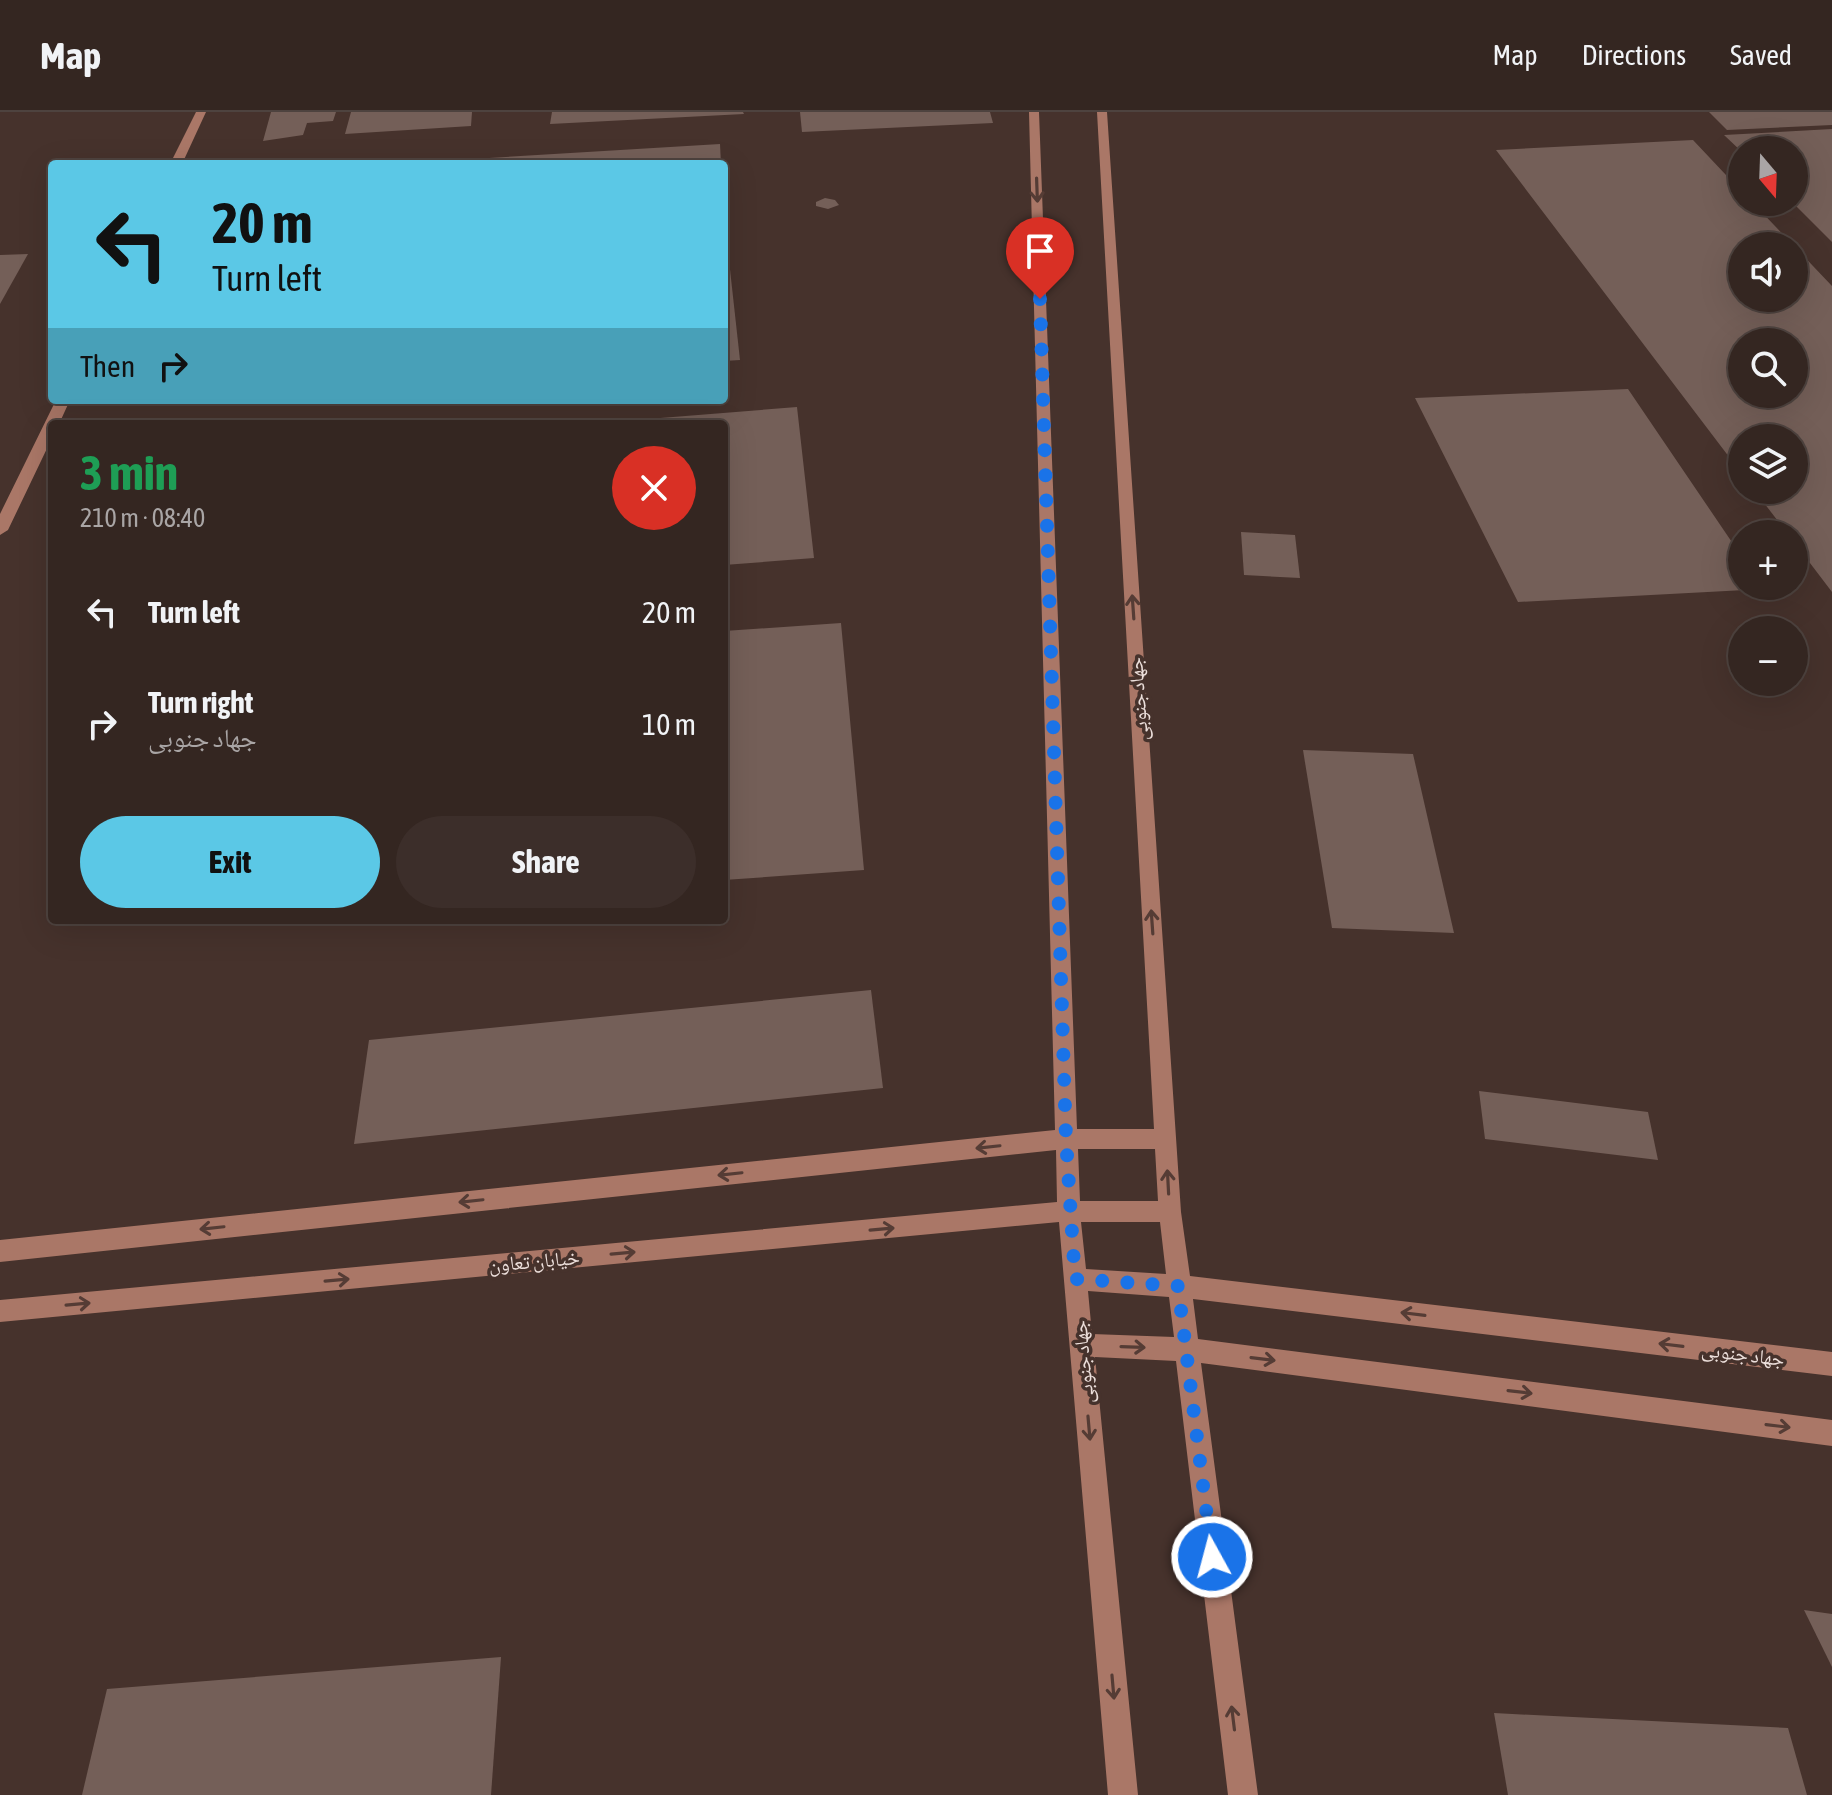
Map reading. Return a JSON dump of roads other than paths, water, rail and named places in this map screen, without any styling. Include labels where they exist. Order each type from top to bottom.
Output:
[{"type":"street","points":[[178,160],[201,112]]},
{"type":"street","name":"جهاد جنوبی","points":[[1034,112],[1069,1211],[1123,1795]]},
{"type":"street","name":"جهاد جنوبی","points":[[1102,112],[1170,1212],[1243,1795]]},
{"type":"street","points":[[0,530],[48,431]]},
{"type":"street","points":[[0,1251],[1066,1139],[1165,1139]]},
{"type":"street","name":"خیابان تعاون","points":[[0,1311],[1069,1211],[1170,1212]]},
{"type":"street","points":[[1075,1279],[1178,1286]]},
{"type":"street","name":"جهاد جنوبی","points":[[1178,1286],[1832,1364]]},
{"type":"street","points":[[1082,1345],[1185,1349],[1832,1433]]}]
